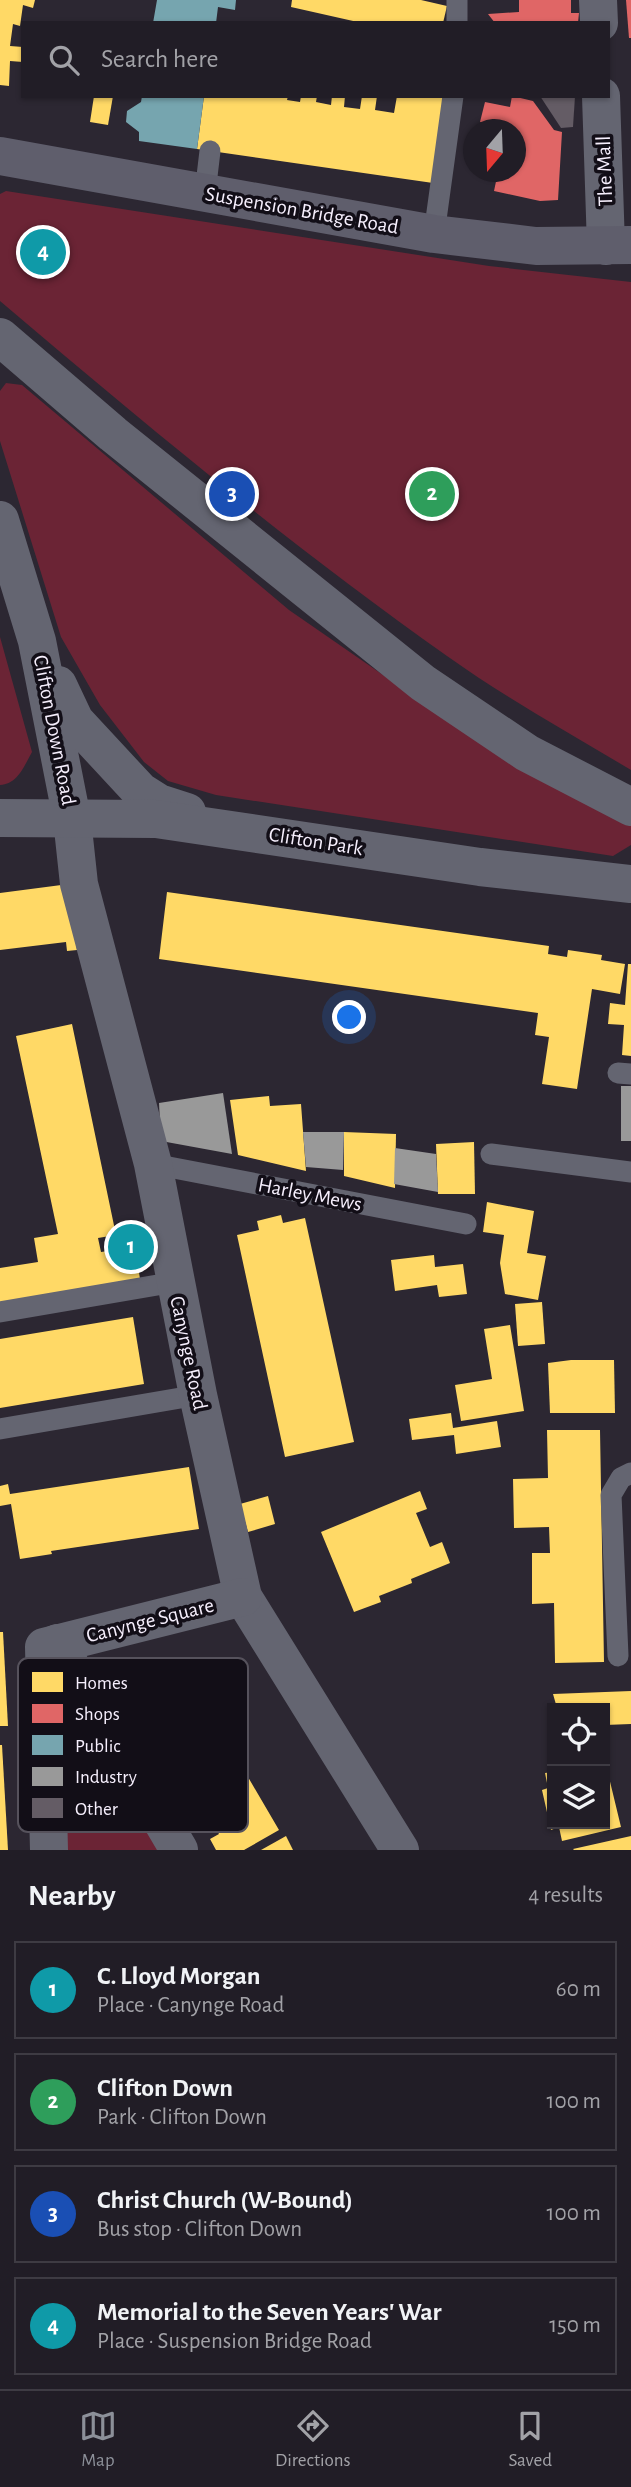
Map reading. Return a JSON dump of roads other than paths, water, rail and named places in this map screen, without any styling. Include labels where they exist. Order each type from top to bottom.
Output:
[{"type":"main road","name":"Suspension Bridge Road","points":[[0,156],[434,233],[536,246],[619,246]]},
{"type":"street","points":[[598,0],[599,21]]},
{"type":"street","name":"The Mall","points":[[601,98],[619,246]]},
{"type":"street","points":[[0,337],[113,434],[423,683],[527,753],[631,807]]},
{"type":"street","name":"Clifton Down Road","points":[[0,520],[37,641],[72,819]]},
{"type":"street","name":"Clifton Down Road","points":[[37,641],[75,721],[140,791],[159,803],[236,828]]},
{"type":"street","name":"Clifton Park","points":[[0,818],[156,819],[236,828],[480,867],[631,884]]},
{"type":"street","name":"Canynge Road","points":[[72,819],[79,884],[153,1164],[198,1395],[243,1597],[400,1850]]},
{"type":"street","name":"Canynge Square","points":[[44,1658],[44,1647],[57,1643],[243,1597]]},
{"type":"street","name":"Canynge Square","points":[[57,1643],[66,1658]]},
{"type":"street","name":"Canynge Square","points":[[49,1832],[49,1850]]},
{"type":"street","name":"Canynge Square","points":[[168,1832],[179,1850]]},
{"type":"lane","points":[[457,0],[457,21]]},
{"type":"lane","points":[[434,233],[453,98]]},
{"type":"lane","points":[[205,193],[211,151]]},
{"type":"lane","points":[[491,1154],[631,1172]]},
{"type":"lane","name":"Harley Mews","points":[[153,1164],[466,1224]]},
{"type":"lane","points":[[0,1312],[175,1282]]},
{"type":"lane","points":[[0,1429],[198,1395]]},
{"type":"lane","points":[[618,1656],[611,1495],[621,1478],[631,1473]]},
{"type":"place","name":"Memorial to the Seven Years' War","points":[[43,252]]},
{"type":"place","name":"Christ Church (W-Bound)","points":[[232,494]]},
{"type":"place","name":"Clifton Down","points":[[432,494]]},
{"type":"place","name":"C. Lloyd Morgan","points":[[131,1247]]}]
